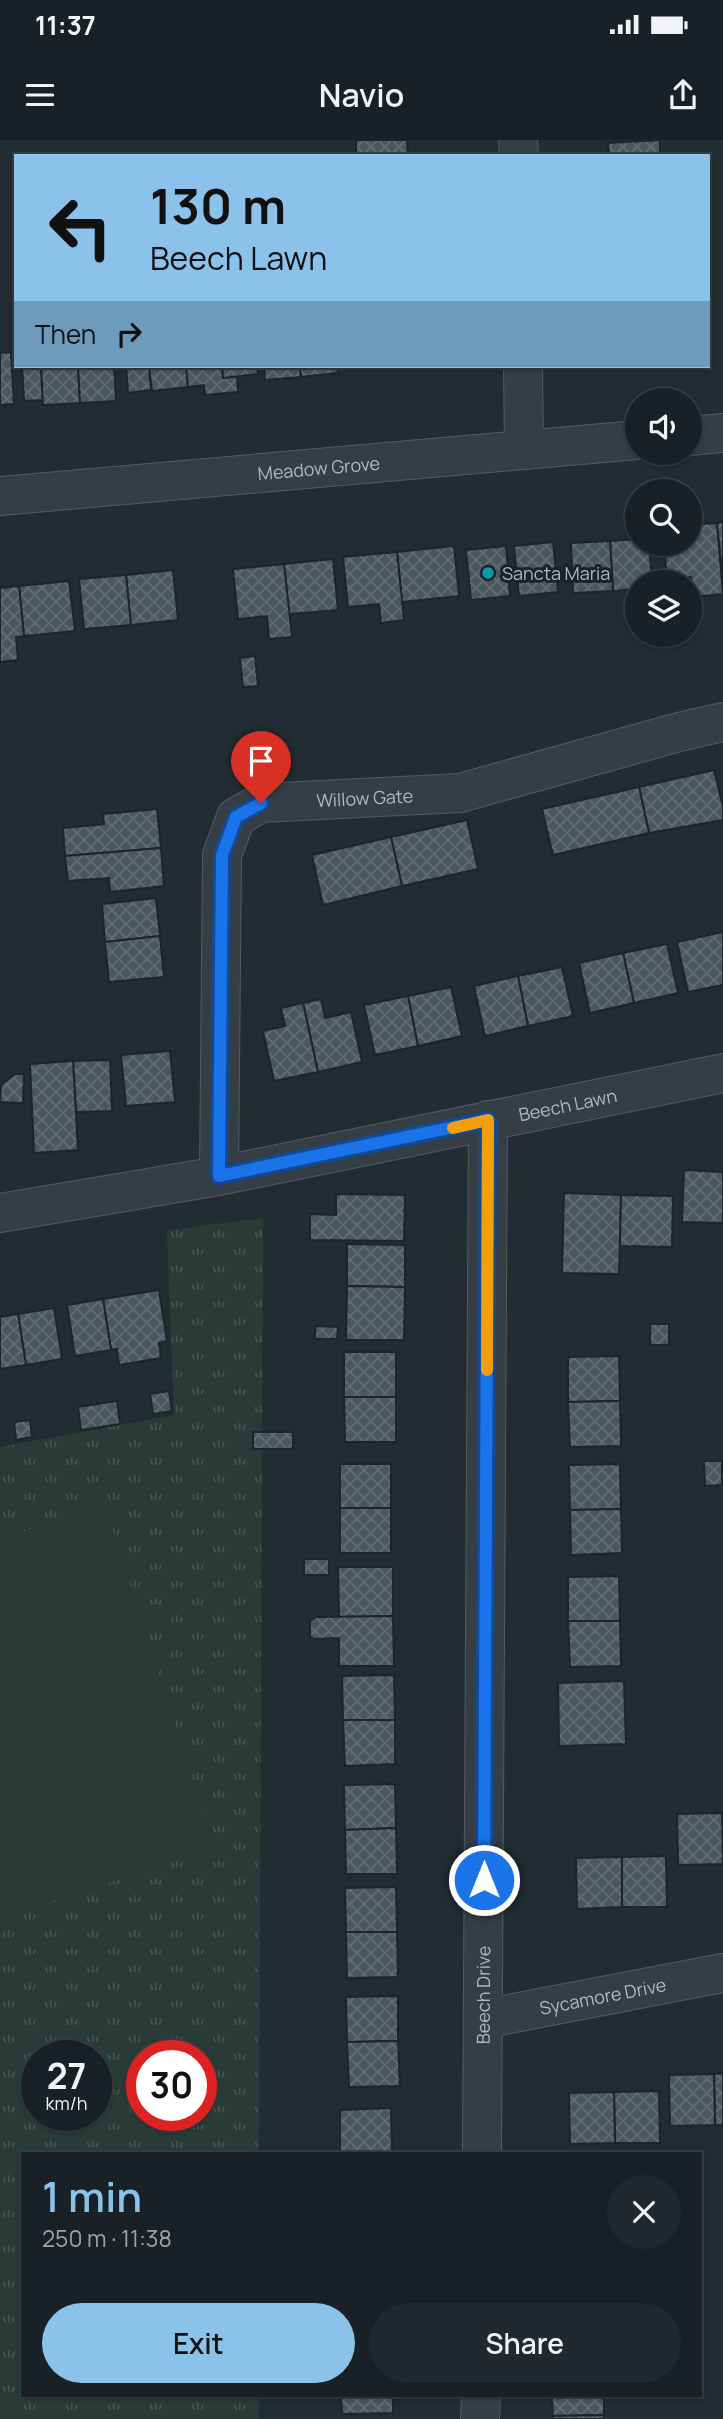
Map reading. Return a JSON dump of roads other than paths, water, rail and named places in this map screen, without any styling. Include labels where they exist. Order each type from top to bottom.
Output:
[{"type":"street","points":[[523,368],[524,450]]},
{"type":"street","points":[[702,435],[723,433]]},
{"type":"street","name":"Meadow Grove","points":[[0,496],[625,441]]},
{"type":"street","name":"Willow Gate","points":[[219,1176],[222,855],[236,817],[261,803],[460,793],[723,722]]},
{"type":"street","name":"Beech Lawn","points":[[0,1213],[219,1176],[723,1073]]},
{"type":"street","name":"Beech Drive","points":[[482,2152],[488,1120]]},
{"type":"street","name":"Sycamore Drive","points":[[483,2019],[723,1973]]},
{"type":"street","points":[[480,2419],[481,2397]]},
{"type":"place","name":"Sancta Maria","points":[[488,573]]}]
